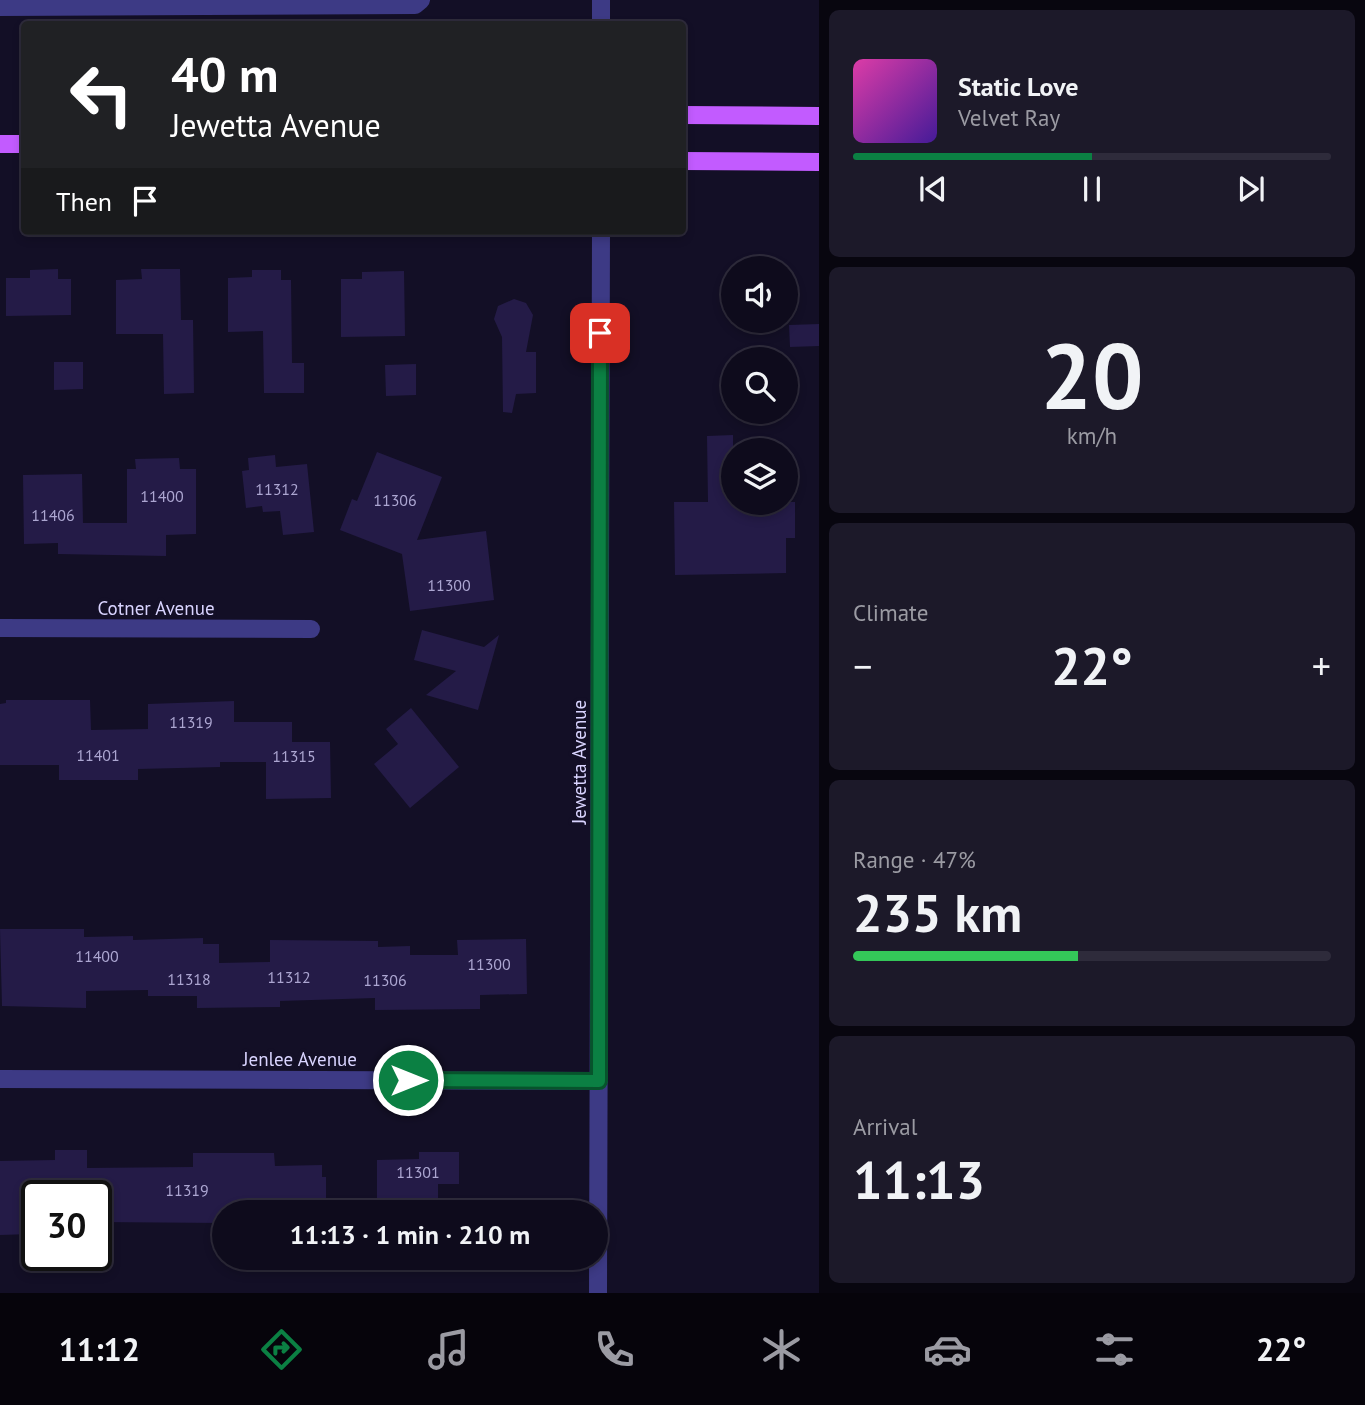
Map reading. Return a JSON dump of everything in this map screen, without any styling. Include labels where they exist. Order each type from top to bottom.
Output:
[{"type":"main road","points":[[686,115],[819,116]]},
{"type":"main road","points":[[0,145],[21,144]]},
{"type":"main road","points":[[686,161],[819,162]]},
{"type":"street","points":[[0,7],[415,5],[421,0]]},
{"type":"street","points":[[601,0],[601,21]]},
{"type":"street","name":"Jewetta Avenue","points":[[598,1293],[601,235]]},
{"type":"street","name":"Cotner Avenue","points":[[0,628],[311,629]]},
{"type":"street","name":"Jenlee Avenue","points":[[0,1079],[599,1081]]},
{"type":"building","points":[[58,269],[58,279],[71,279],[71,315],[6,316],[6,278],[30,278],[30,270]]},
{"type":"building","points":[[141,269],[180,269],[181,320],[193,320],[194,393],[164,394],[163,334],[116,334],[116,280],[142,279]]},
{"type":"building","points":[[252,270],[281,270],[281,280],[291,280],[292,363],[304,363],[304,393],[264,393],[263,331],[228,332],[228,278],[252,277]]},
{"type":"building","points":[[404,271],[405,336],[341,337],[341,279],[362,279],[362,272]]},
{"type":"building","points":[[514,299],[526,303],[533,315],[526,352],[536,352],[536,393],[516,394],[512,413],[503,412],[502,337],[494,319],[498,306]]},
{"type":"building","points":[[819,324],[819,346],[790,347],[789,333],[798,333],[798,325]]},
{"type":"building","points":[[54,362],[83,362],[83,389],[54,390]]},
{"type":"building","points":[[416,364],[416,395],[386,396],[385,365]]},
{"type":"building","points":[[733,435],[733,438],[721,438],[721,515],[795,515],[795,538],[786,538],[786,573],[675,575],[674,502],[708,502],[707,436]]},
{"type":"building","points":[[377,452],[442,477],[417,540],[486,531],[494,600],[410,611],[402,554],[340,530],[352,499],[357,501]]},
{"type":"building","points":[[275,455],[276,467],[307,464],[314,532],[283,535],[280,511],[263,512],[262,506],[246,508],[242,471],[249,470],[248,458]]},
{"type":"building","points":[[179,458],[180,469],[196,469],[196,534],[166,535],[166,556],[58,554],[58,543],[24,544],[23,475],[82,474],[83,523],[127,523],[127,469],[136,469],[135,459]]},
{"type":"building","points":[[422,630],[484,647],[499,635],[478,710],[426,695],[456,671],[414,660]]},
{"type":"building","points":[[6,700],[90,700],[91,730],[148,729],[148,704],[234,701],[234,722],[292,722],[292,742],[330,742],[331,798],[266,799],[266,762],[220,762],[220,767],[138,769],[138,780],[59,780],[59,765],[0,765],[0,704],[6,703]]},
{"type":"building","points":[[411,708],[459,767],[410,808],[374,764],[398,744],[386,729]]},
{"type":"building","points":[[0,929],[84,929],[84,937],[133,936],[133,940],[203,938],[203,944],[219,944],[219,963],[270,962],[270,940],[378,941],[378,947],[410,946],[410,955],[458,955],[457,940],[526,939],[527,994],[480,995],[480,1009],[375,1010],[375,998],[280,1001],[280,1007],[197,1008],[197,996],[148,996],[148,990],[86,991],[86,1008],[2,1006]]},
{"type":"building","points":[[55,1150],[87,1150],[87,1168],[193,1167],[193,1153],[274,1153],[275,1166],[322,1165],[322,1177],[326,1177],[326,1200],[212,1200],[212,1223],[112,1222],[112,1180],[21,1180],[21,1234],[0,1235],[0,1161],[55,1160]]},
{"type":"building","points":[[419,1152],[459,1152],[459,1184],[438,1184],[438,1200],[377,1200],[377,1160],[419,1159]]},
{"type":"route","points":[[408,1080],[599,1081],[600,333]]}]
